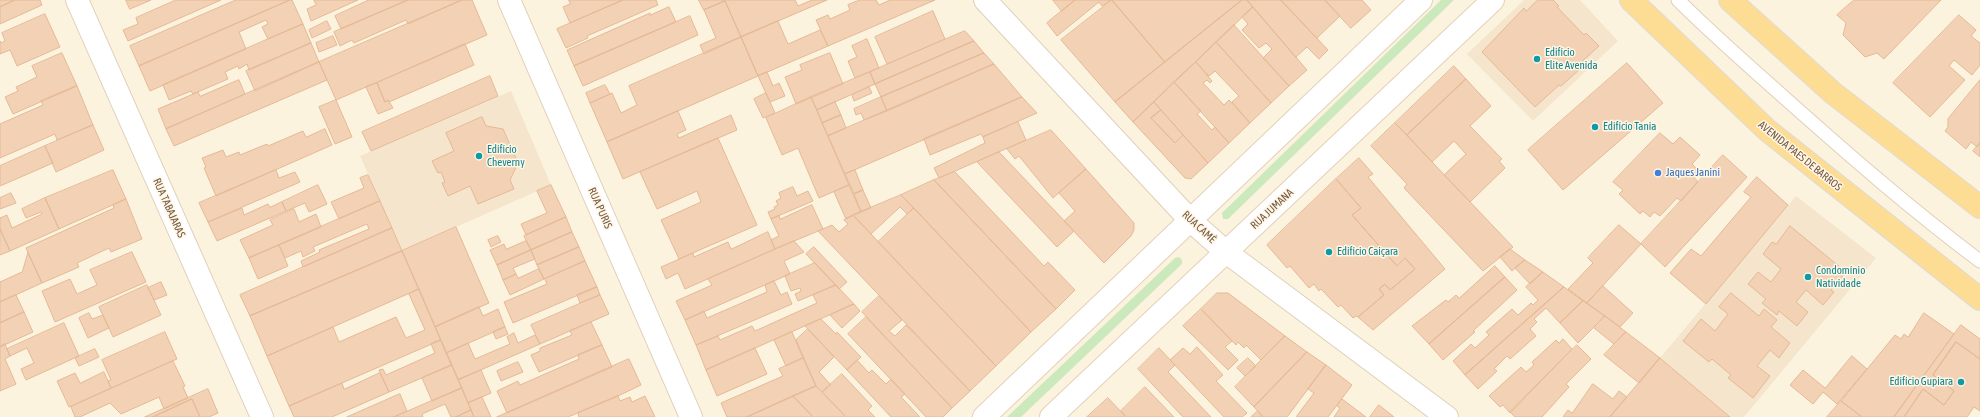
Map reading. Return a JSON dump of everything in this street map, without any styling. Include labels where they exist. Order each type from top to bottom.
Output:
[{"type":"main road","name":"AVENIDA PAES DE BARROS","points":[[1631,0],[1767,130],[1980,299]]},
{"type":"main road","points":[[1730,0],[1833,93],[1980,207]]},
{"type":"street","name":"RUA TABAJARAS","points":[[77,0],[262,417]]},
{"type":"street","name":"RUA PURIS","points":[[509,0],[691,417]]},
{"type":"street","name":"RUA CAMÉ","points":[[985,0],[1190,220],[1226,252],[1447,417]]},
{"type":"street","points":[[984,417],[1420,0]]},
{"type":"street","name":"RUA JUMANA","points":[[1051,417],[1489,1]]},
{"type":"lane","points":[[1678,0],[1849,156],[1909,207],[1980,261]]},
{"type":"shaded area","name":"Edifício Elite Avenida","points":[[1524,0],[1580,0],[1618,41],[1533,121],[1467,54]]},
{"type":"shaded area","points":[[511,91],[551,185],[402,251],[360,156]]},
{"type":"shaded area","points":[[1796,196],[1876,258],[1744,417],[1730,417],[1660,358]]},
{"type":"green space","points":[[1441,0],[1454,0],[1228,219],[1223,219],[1222,213]]},
{"type":"green space","points":[[1179,257],[1182,260],[1182,264],[1021,417],[1007,417],[1175,258]]},
{"type":"building","points":[[0,0],[15,0],[0,7]]},
{"type":"building","points":[[15,0],[40,0],[42,5],[0,24],[0,7]]},
{"type":"building","points":[[126,0],[151,0],[130,9]]},
{"type":"building","points":[[176,0],[221,0],[128,41],[123,30],[138,24],[136,18]]},
{"type":"building","points":[[236,0],[290,0],[139,66],[130,46]]},
{"type":"building","points":[[292,0],[303,24],[268,39],[262,27],[268,24],[266,20],[239,32],[246,49],[150,91],[139,66]]},
{"type":"building","points":[[314,0],[358,0],[311,21],[307,9],[316,5]]},
{"type":"building","points":[[369,0],[408,0],[341,29],[335,16]]},
{"type":"building","points":[[408,0],[462,0],[408,24],[406,20],[354,43],[352,40],[340,46],[334,32]]},
{"type":"building","points":[[462,0],[472,0],[487,35],[336,100],[319,62]]},
{"type":"building","points":[[569,0],[623,0],[570,23],[563,7],[570,4]]},
{"type":"building","points":[[623,0],[656,0],[658,5],[587,36],[588,38],[566,48],[557,29]]},
{"type":"building","points":[[699,0],[725,0],[725,1],[704,10]]},
{"type":"building","points":[[795,0],[798,6],[812,0],[827,0],[741,37],[725,1]]},
{"type":"building","points":[[860,0],[876,0],[879,5],[890,0],[935,0],[828,46],[816,20],[828,15],[830,19],[850,10],[848,5]]},
{"type":"building","points":[[1053,0],[1075,0],[1062,11]]},
{"type":"building","points":[[1075,0],[1111,0],[1102,6],[1099,2],[1057,36],[1047,23]]},
{"type":"building","points":[[1112,0],[1242,0],[1165,62]]},
{"type":"building","points":[[1112,0],[1165,62],[1115,102],[1061,40]]},
{"type":"building","points":[[1242,0],[1247,0],[1253,7],[1133,122],[1115,102]]},
{"type":"building","points":[[1247,0],[1281,0],[1328,50],[1319,59],[1307,47],[1296,57]]},
{"type":"building","points":[[1281,0],[1325,0],[1340,16],[1317,38]]},
{"type":"building","points":[[1325,0],[1362,0],[1371,10],[1351,28]]},
{"type":"building","name":"Edifício Elite Avenida","points":[[1538,0],[1553,0],[1559,6],[1557,7],[1584,35],[1586,33],[1599,46],[1577,66],[1580,69],[1561,86],[1559,85],[1535,107],[1482,52],[1524,8],[1526,11]]},
{"type":"building","points":[[1854,0],[1941,0],[1884,59],[1877,53],[1865,57],[1843,35],[1846,23],[1837,15]]},
{"type":"building","points":[[725,1],[741,37],[704,54],[700,45],[716,38],[704,10]]},
{"type":"building","points":[[669,7],[676,22],[574,66],[567,50],[650,13],[650,15]]},
{"type":"building","points":[[1253,7],[1307,70],[1289,86],[1263,58],[1272,49],[1266,43],[1259,48],[1242,30],[1248,24],[1242,17]]},
{"type":"building","points":[[933,11],[945,39],[887,64],[875,37]]},
{"type":"building","points":[[45,14],[60,47],[17,66],[10,50],[0,54],[0,41],[1,43],[5,41],[2,33]]},
{"type":"building","points":[[1959,15],[1976,30],[1971,36],[1980,43],[1980,65],[1972,75],[1954,60],[1949,66],[1965,80],[1930,117],[1893,83]]},
{"type":"building","points":[[690,16],[698,35],[583,86],[574,66]]},
{"type":"building","points":[[327,21],[331,29],[312,38],[309,30]]},
{"type":"building","points":[[778,21],[788,44],[820,30],[828,46],[758,76],[741,37]]},
{"type":"building","points":[[303,24],[311,43],[249,70],[247,64],[239,69],[238,66],[225,72],[228,79],[193,94],[191,91],[169,100],[163,85]]},
{"type":"building","points":[[1234,25],[1289,86],[1271,103],[1216,42]]},
{"type":"building","points":[[965,31],[974,41],[875,84],[870,72]]},
{"type":"building","points":[[333,36],[337,45],[319,52],[316,43]]},
{"type":"building","points":[[741,37],[758,76],[607,142],[590,103],[612,93],[621,113],[637,105],[629,86]]},
{"type":"building","points":[[867,39],[879,68],[855,78],[848,61],[857,57],[852,46]]},
{"type":"building","points":[[974,41],[984,53],[881,97],[875,84]]},
{"type":"building","points":[[1216,42],[1271,103],[1250,123],[1232,102],[1239,96],[1215,71],[1209,76],[1196,62]]},
{"type":"building","points":[[311,43],[319,62],[255,91],[246,71]]},
{"type":"building","points":[[465,44],[474,65],[389,102],[388,100],[385,102],[377,83]]},
{"type":"building","points":[[62,53],[77,86],[13,114],[5,97],[18,91],[16,87],[37,77],[32,66]]},
{"type":"building","points":[[830,53],[843,84],[796,104],[785,77],[802,70],[800,65]]},
{"type":"building","points":[[984,53],[994,64],[887,111],[881,97]]},
{"type":"building","points":[[319,62],[327,80],[174,146],[166,129]]},
{"type":"building","points":[[1196,62],[1212,81],[1210,83],[1207,80],[1203,83],[1224,105],[1229,100],[1250,123],[1229,143],[1174,82]]},
{"type":"building","name":"Edifício Tania","points":[[1627,63],[1663,103],[1563,190],[1528,150]]},
{"type":"building","points":[[994,64],[1022,97],[845,174],[828,136]]},
{"type":"building","points":[[1454,66],[1466,79],[1407,135],[1395,123]]},
{"type":"building","points":[[767,72],[773,86],[779,83],[785,96],[770,102],[758,76]]},
{"type":"building","points":[[870,72],[875,84],[817,110],[811,97]]},
{"type":"building","points":[[490,76],[498,96],[371,151],[362,132]]},
{"type":"building","points":[[1466,79],[1491,106],[1470,126],[1502,159],[1499,161],[1505,168],[1470,202],[1444,175],[1466,154],[1454,141],[1432,162],[1407,135]]},
{"type":"building","points":[[239,80],[245,94],[166,129],[158,109],[198,92],[200,96]]},
{"type":"building","points":[[1980,80],[1980,143],[1977,147],[1971,142],[1966,149],[1945,131],[1948,127],[1948,119]]},
{"type":"building","points":[[1174,82],[1201,111],[1197,114],[1212,130],[1215,127],[1229,143],[1208,163],[1154,102]]},
{"type":"building","points":[[377,83],[385,102],[388,100],[393,108],[378,114],[366,87]]},
{"type":"building","points":[[605,85],[610,94],[590,103],[586,93]]},
{"type":"building","points":[[77,86],[93,125],[57,140],[55,134],[0,158],[0,124],[43,105],[41,101]]},
{"type":"building","points":[[869,87],[872,93],[854,101],[852,95]]},
{"type":"building","points":[[766,93],[775,113],[763,118],[754,99]]},
{"type":"building","points":[[811,97],[849,185],[819,198],[798,148],[782,155],[766,118]]},
{"type":"building","points":[[881,97],[887,111],[864,120],[861,113],[856,115],[854,109]]},
{"type":"building","points":[[1022,97],[1037,113],[983,137],[981,134],[930,155],[924,139]]},
{"type":"building","points":[[336,100],[352,137],[335,144],[319,107]]},
{"type":"building","points":[[835,102],[841,115],[822,123],[817,110]]},
{"type":"building","points":[[1154,102],[1161,110],[1151,118],[1175,143],[1183,135],[1208,163],[1191,179],[1185,178],[1133,122]]},
{"type":"building","points":[[1161,110],[1183,135],[1175,143],[1151,118]]},
{"type":"building","points":[[678,111],[686,130],[677,134],[679,138],[731,115],[737,130],[623,179],[607,142]]},
{"type":"building","points":[[841,115],[846,128],[828,136],[822,123]]},
{"type":"building","name":"Edifício Cheverny","points":[[482,117],[486,126],[503,129],[518,163],[510,180],[514,189],[478,204],[470,186],[448,196],[442,183],[445,182],[441,172],[438,173],[432,161],[454,151],[446,133]]},
{"type":"building","points":[[1018,122],[1026,140],[939,178],[934,168],[985,143],[983,137]]},
{"type":"building","points":[[1395,123],[1513,247],[1483,271],[1404,188],[1407,184],[1371,146]]},
{"type":"building","points":[[93,125],[104,150],[56,172],[45,146]]},
{"type":"building","points":[[325,129],[332,145],[216,196],[204,168],[206,167],[202,158],[223,150],[226,157],[239,152],[240,155],[267,144],[268,146],[303,131],[306,137]]},
{"type":"building","points":[[1051,130],[1086,169],[1053,198],[1019,156],[1015,159],[1007,149]]},
{"type":"building","name":"Jaques Janini","points":[[1660,133],[1673,144],[1680,137],[1700,155],[1692,164],[1698,170],[1693,176],[1698,182],[1681,201],[1677,198],[1660,216],[1654,212],[1650,217],[1643,211],[1640,214],[1619,194],[1623,190],[1613,182]]},
{"type":"building","points":[[718,138],[757,225],[679,259],[661,220],[701,202],[697,191],[657,209],[640,172]]},
{"type":"building","points":[[1980,143],[1980,157],[1973,151]]},
{"type":"building","points":[[45,146],[53,163],[0,186],[0,166]]},
{"type":"building","points":[[999,152],[1074,231],[1057,247],[977,162]]},
{"type":"building","points":[[1723,155],[1747,177],[1665,267],[1641,244]]},
{"type":"building","points":[[1359,158],[1373,174],[1368,177],[1445,269],[1373,330],[1358,317],[1384,295],[1379,289],[1385,284],[1390,290],[1415,269],[1405,258],[1397,266],[1352,215],[1361,208],[1336,179]]},
{"type":"building","points":[[1086,169],[1134,223],[1134,230],[1131,236],[1104,263],[1064,221],[1075,211],[1059,193]]},
{"type":"building","points":[[113,170],[126,199],[59,229],[45,198]]},
{"type":"building","points":[[276,170],[279,178],[295,172],[300,182],[208,222],[199,203]]},
{"type":"building","points":[[855,170],[863,190],[854,194],[845,174]]},
{"type":"building","points":[[955,172],[1044,266],[1048,262],[1075,290],[1056,309],[934,180]]},
{"type":"building","points":[[368,175],[380,201],[339,219],[331,202],[364,188],[360,178]]},
{"type":"building","points":[[1757,177],[1788,205],[1706,304],[1670,273],[1691,249],[1701,256],[1751,197],[1744,192]]},
{"type":"building","name":"Edifício Caiçara","points":[[1336,179],[1361,208],[1352,215],[1397,266],[1405,258],[1415,269],[1390,290],[1385,284],[1379,289],[1384,295],[1358,317],[1356,316],[1353,318],[1341,305],[1338,307],[1321,289],[1319,291],[1314,284],[1309,288],[1290,266],[1287,268],[1267,245]]},
{"type":"building","points":[[934,180],[1056,309],[1031,332],[901,195]]},
{"type":"building","points":[[318,185],[327,204],[309,212],[305,203],[286,211],[282,202]]},
{"type":"building","points":[[551,185],[566,217],[526,235],[521,224],[547,213],[537,191]]},
{"type":"building","points":[[849,185],[861,212],[846,219],[834,192]]},
{"type":"building","points":[[793,187],[797,196],[808,191],[813,201],[771,219],[768,212],[775,209],[774,207],[778,205],[776,201],[781,198],[779,193]]},
{"type":"building","points":[[863,190],[871,208],[861,212],[854,194]]},
{"type":"building","points":[[11,193],[16,203],[0,209],[0,198]]},
{"type":"building","points":[[901,195],[914,208],[907,214],[900,207],[871,234],[853,215]]},
{"type":"building","points":[[45,198],[59,229],[10,251],[0,229],[0,218],[7,215],[12,228],[42,214],[41,212],[26,218],[22,209]]},
{"type":"building","points":[[126,199],[142,239],[111,252],[109,248],[77,263],[79,267],[42,283],[26,248],[114,208],[113,205]]},
{"type":"building","points":[[380,201],[392,228],[303,267],[301,261],[320,252],[319,250],[369,229],[367,224],[313,247],[315,251],[303,257],[301,251],[285,258],[279,245]]},
{"type":"building","points":[[282,202],[286,211],[217,241],[208,222],[242,208],[244,215],[268,204],[270,207]]},
{"type":"building","points":[[812,205],[823,229],[775,249],[771,240],[779,236],[771,219],[779,215],[780,219]]},
{"type":"building","points":[[914,208],[1031,332],[996,366],[878,242]]},
{"type":"building","points":[[294,209],[299,222],[316,214],[321,227],[249,258],[240,240],[273,225],[270,220]]},
{"type":"building","points":[[853,215],[996,366],[970,391],[818,231],[832,225],[839,232],[848,224],[844,220]]},
{"type":"building","points":[[566,217],[572,232],[531,250],[524,236]]},
{"type":"building","points":[[1619,225],[1641,244],[1587,303],[1568,289],[1593,263],[1588,258]]},
{"type":"building","name":"Condomínio Natividade","points":[[1790,226],[1846,272],[1831,290],[1834,292],[1823,305],[1806,290],[1796,302],[1808,312],[1797,326],[1779,311],[1777,315],[1762,303],[1766,299],[1748,284],[1758,272],[1771,282],[1781,269],[1763,254],[1772,242],[1776,244]]},
{"type":"building","points":[[456,227],[489,303],[435,327],[402,251]]},
{"type":"building","points":[[392,228],[402,251],[250,316],[240,295]]},
{"type":"building","points":[[0,229],[10,251],[0,255]]},
{"type":"building","points":[[572,232],[579,247],[537,265],[531,250]]},
{"type":"building","points":[[768,232],[775,249],[685,289],[678,273],[666,279],[661,267],[693,253],[694,257],[728,242],[731,249]]},
{"type":"building","points":[[498,236],[501,242],[491,247],[488,240]]},
{"type":"building","points":[[526,241],[531,250],[497,265],[490,250],[504,244],[506,249]]},
{"type":"building","points":[[794,241],[804,252],[784,261],[790,274],[685,320],[676,301],[712,285],[708,279]]},
{"type":"building","points":[[279,245],[288,266],[258,279],[249,258]]},
{"type":"building","points":[[579,247],[585,261],[544,279],[537,265]]},
{"type":"building","points":[[814,247],[847,282],[839,289],[806,254]]},
{"type":"building","points":[[1510,249],[1525,260],[1512,271],[1500,257]]},
{"type":"building","points":[[531,250],[535,259],[513,268],[516,274],[503,280],[497,265]]},
{"type":"building","points":[[402,251],[419,289],[267,356],[250,316]]},
{"type":"building","points":[[132,252],[146,282],[55,322],[42,291],[70,279],[77,294],[97,285],[90,270]]},
{"type":"building","points":[[28,253],[42,283],[0,302],[0,282],[22,272]]},
{"type":"building","points":[[1525,260],[1543,272],[1530,284],[1515,268]]},
{"type":"building","points":[[585,261],[597,287],[513,323],[504,302],[547,284],[545,279]]},
{"type":"building","points":[[815,263],[836,285],[798,301],[795,294],[801,291],[800,288],[791,291],[785,276]]},
{"type":"building","points":[[1495,266],[1505,277],[1429,344],[1412,326],[1446,300],[1448,302],[1456,295],[1459,298]]},
{"type":"building","points":[[539,269],[544,279],[510,295],[503,280],[516,274],[518,278]]},
{"type":"building","points":[[1543,272],[1564,287],[1465,375],[1453,361],[1471,344],[1475,348],[1489,335],[1486,332],[1512,309],[1518,315],[1531,303],[1533,305],[1538,300],[1526,287]]},
{"type":"building","points":[[1505,277],[1517,290],[1473,331],[1475,332],[1443,360],[1429,344]]},
{"type":"building","points":[[774,281],[781,295],[787,292],[792,304],[696,345],[685,320],[704,311],[707,318],[767,292],[765,285]]},
{"type":"building","points":[[161,282],[167,295],[154,300],[148,288]]},
{"type":"building","points":[[147,285],[161,315],[113,337],[99,307]]},
{"type":"building","points":[[836,285],[854,304],[706,370],[696,345],[718,336],[720,340],[752,326],[755,331],[817,303],[813,295]]},
{"type":"building","points":[[1603,286],[1633,313],[1620,327],[1587,303]]},
{"type":"building","points":[[597,287],[600,295],[580,303],[577,295]]},
{"type":"building","points":[[1564,287],[1583,301],[1560,323],[1546,308],[1534,319],[1537,322],[1530,329],[1536,336],[1510,359],[1507,356],[1494,369],[1497,371],[1478,389],[1465,375]]},
{"type":"building","points":[[419,289],[441,340],[289,406],[267,356],[333,327],[339,342],[396,317],[406,338],[425,330],[409,294]]},
{"type":"building","points":[[1217,293],[1228,293],[1285,336],[1261,360],[1246,345],[1244,348],[1238,342],[1236,345],[1201,309]]},
{"type":"building","points":[[1731,293],[1759,316],[1764,309],[1777,320],[1771,327],[1790,343],[1779,358],[1770,350],[1757,366],[1770,376],[1753,398],[1728,378],[1731,375],[1712,359],[1709,362],[1683,341],[1701,319],[1715,331],[1728,314],[1719,307]]},
{"type":"building","points":[[16,295],[24,312],[0,323],[0,302]]},
{"type":"building","points":[[600,295],[609,314],[540,344],[531,325]]},
{"type":"building","points":[[879,296],[902,320],[889,331],[895,336],[906,325],[970,391],[952,408],[862,312]]},
{"type":"building","points":[[1583,301],[1605,316],[1578,343],[1560,323]]},
{"type":"building","points":[[854,304],[860,311],[842,328],[830,315]]},
{"type":"building","points":[[479,307],[483,316],[498,309],[505,327],[446,353],[435,327]]},
{"type":"building","points":[[1201,309],[1232,341],[1225,347],[1238,360],[1228,370],[1183,326]]},
{"type":"building","points":[[24,312],[33,332],[0,347],[0,323]]},
{"type":"building","points":[[89,313],[92,319],[103,315],[109,328],[88,338],[79,318]]},
{"type":"building","points":[[1924,313],[1954,334],[1894,417],[1862,417],[1841,401],[1895,335],[1901,339],[1904,334],[1908,337]]},
{"type":"building","points":[[1605,316],[1626,332],[1614,344],[1594,328]]},
{"type":"building","points":[[866,317],[952,408],[943,417],[926,417],[848,334]]},
{"type":"building","points":[[821,319],[836,334],[837,332],[861,357],[847,370],[805,326]]},
{"type":"building","points":[[591,322],[602,345],[539,372],[531,355],[540,351],[540,348],[572,335],[570,331]]},
{"type":"building","points":[[64,323],[79,356],[26,380],[21,369],[34,363],[27,348],[10,356],[7,349]]},
{"type":"building","points":[[1961,325],[1980,339],[1980,359],[1956,342],[1933,375],[1954,391],[1944,405],[1923,389],[1904,417],[1894,417]]},
{"type":"building","points":[[505,327],[508,334],[496,339],[493,332]]},
{"type":"building","points":[[808,329],[834,357],[819,372],[831,385],[822,392],[816,386],[796,340]]},
{"type":"building","points":[[165,332],[177,359],[111,388],[108,381],[111,380],[102,360]]},
{"type":"building","points":[[792,332],[803,358],[786,366],[774,340]]},
{"type":"building","points":[[1626,332],[1660,358],[1639,383],[1604,355]]},
{"type":"building","points":[[514,333],[518,343],[535,335],[540,344],[458,380],[446,353],[468,343],[475,359],[510,344],[507,337]]},
{"type":"building","points":[[1285,336],[1307,352],[1254,407],[1235,387]]},
{"type":"building","points":[[1563,339],[1572,349],[1510,413],[1503,405],[1500,407],[1489,396],[1521,367],[1526,372],[1534,365],[1532,362],[1556,340],[1559,343]]},
{"type":"building","points":[[441,340],[452,365],[389,392],[379,370],[383,369],[386,375],[435,353],[431,344]]},
{"type":"building","name":"Edifício Gupiara","points":[[1956,342],[1980,359],[1980,411],[1974,407],[1967,417],[1904,417],[1923,389],[1944,405],[1954,391],[1933,375]]},
{"type":"building","points":[[5,344],[10,356],[5,359],[16,384],[0,391],[0,347]]},
{"type":"building","points":[[602,345],[612,367],[507,413],[497,391],[518,381],[520,385],[579,359],[578,355]]},
{"type":"building","points":[[1577,345],[1591,359],[1566,384],[1569,387],[1542,417],[1515,417],[1510,412]]},
{"type":"building","points":[[1197,347],[1223,375],[1216,381],[1247,413],[1242,417],[1224,417],[1170,360],[1183,348],[1190,354]]},
{"type":"building","points":[[755,348],[767,374],[717,396],[706,370]]},
{"type":"building","points":[[1159,348],[1175,365],[1168,372],[1211,417],[1183,417],[1138,369]]},
{"type":"building","points":[[95,349],[99,357],[79,366],[75,358]]},
{"type":"building","points":[[1307,352],[1326,365],[1287,417],[1263,417],[1254,407]]},
{"type":"building","points":[[1852,356],[1867,369],[1837,404],[1823,392],[1813,404],[1790,385],[1803,370],[1825,388]]},
{"type":"building","points":[[803,358],[816,386],[747,417],[727,417],[721,403],[783,376],[779,369]]},
{"type":"building","points":[[1248,358],[1256,366],[1245,376],[1237,368]]},
{"type":"building","points":[[1660,358],[1661,359],[1730,417],[1610,417]]},
{"type":"building","points":[[629,359],[641,385],[618,396],[568,417],[497,417]]},
{"type":"building","points":[[857,360],[869,373],[872,370],[886,384],[891,379],[905,394],[901,397],[920,417],[891,417],[847,370]]},
{"type":"building","points":[[173,361],[185,386],[183,387],[188,398],[164,409],[159,397],[121,414],[110,403],[80,417],[75,417],[71,407]]},
{"type":"building","points":[[518,362],[523,372],[501,381],[497,371]]},
{"type":"building","points":[[452,365],[462,388],[432,401],[422,378]]},
{"type":"building","points":[[1326,365],[1352,385],[1328,417],[1296,417],[1314,393],[1308,389]]},
{"type":"building","points":[[481,370],[491,393],[468,403],[458,380]]},
{"type":"building","points":[[104,372],[111,388],[69,407],[57,381],[75,373],[80,383]]},
{"type":"building","points":[[380,373],[389,392],[332,417],[294,417],[289,406],[342,383],[344,389]]},
{"type":"building","points":[[842,374],[872,406],[868,410],[875,417],[846,417],[822,392]]},
{"type":"building","points":[[1593,384],[1613,399],[1619,391],[1627,397],[1610,417],[1563,417],[1568,410],[1572,413]]},
{"type":"building","points":[[816,386],[846,417],[813,417],[793,396]]},
{"type":"building","points":[[1145,387],[1174,417],[1126,417],[1121,411]]},
{"type":"building","points":[[462,388],[471,410],[456,417],[451,417],[445,404],[422,414],[423,417],[394,417]]},
{"type":"building","points":[[208,389],[218,413],[209,417],[200,417],[192,399],[153,417],[145,417]]},
{"type":"building","points":[[400,394],[407,411],[394,417],[347,417]]},
{"type":"building","points":[[618,396],[620,401],[630,397],[632,402],[645,396],[655,417],[579,417],[578,413]]},
{"type":"building","points":[[793,396],[813,417],[747,417]]},
{"type":"building","points":[[482,397],[491,417],[474,417],[468,403]]},
{"type":"building","points":[[1108,398],[1126,417],[1087,417]]},
{"type":"building","points":[[192,399],[200,417],[153,417]]},
{"type":"building","points":[[1342,399],[1366,417],[1334,417],[1340,408],[1337,406]]},
{"type":"building","points":[[1841,401],[1862,417],[1827,417]]},
{"type":"building","points":[[1379,405],[1394,417],[1370,417]]},
{"type":"building","points":[[471,410],[474,417],[456,417]]},
{"type":"building","points":[[1258,411],[1263,417],[1251,417]]},
{"type":"place","name":"Edifício Elite Avenida","points":[[1537,59]]},
{"type":"place","name":"Edifício Tania","points":[[1595,127]]},
{"type":"place","name":"Edifício Cheverny","points":[[479,156]]},
{"type":"place","name":"Jaques Janini","points":[[1658,173]]},
{"type":"place","name":"Edifício Caiçara","points":[[1329,252]]},
{"type":"place","name":"Condomínio Natividade","points":[[1808,277]]},
{"type":"place","name":"Edifício Gupiara","points":[[1961,382]]}]
